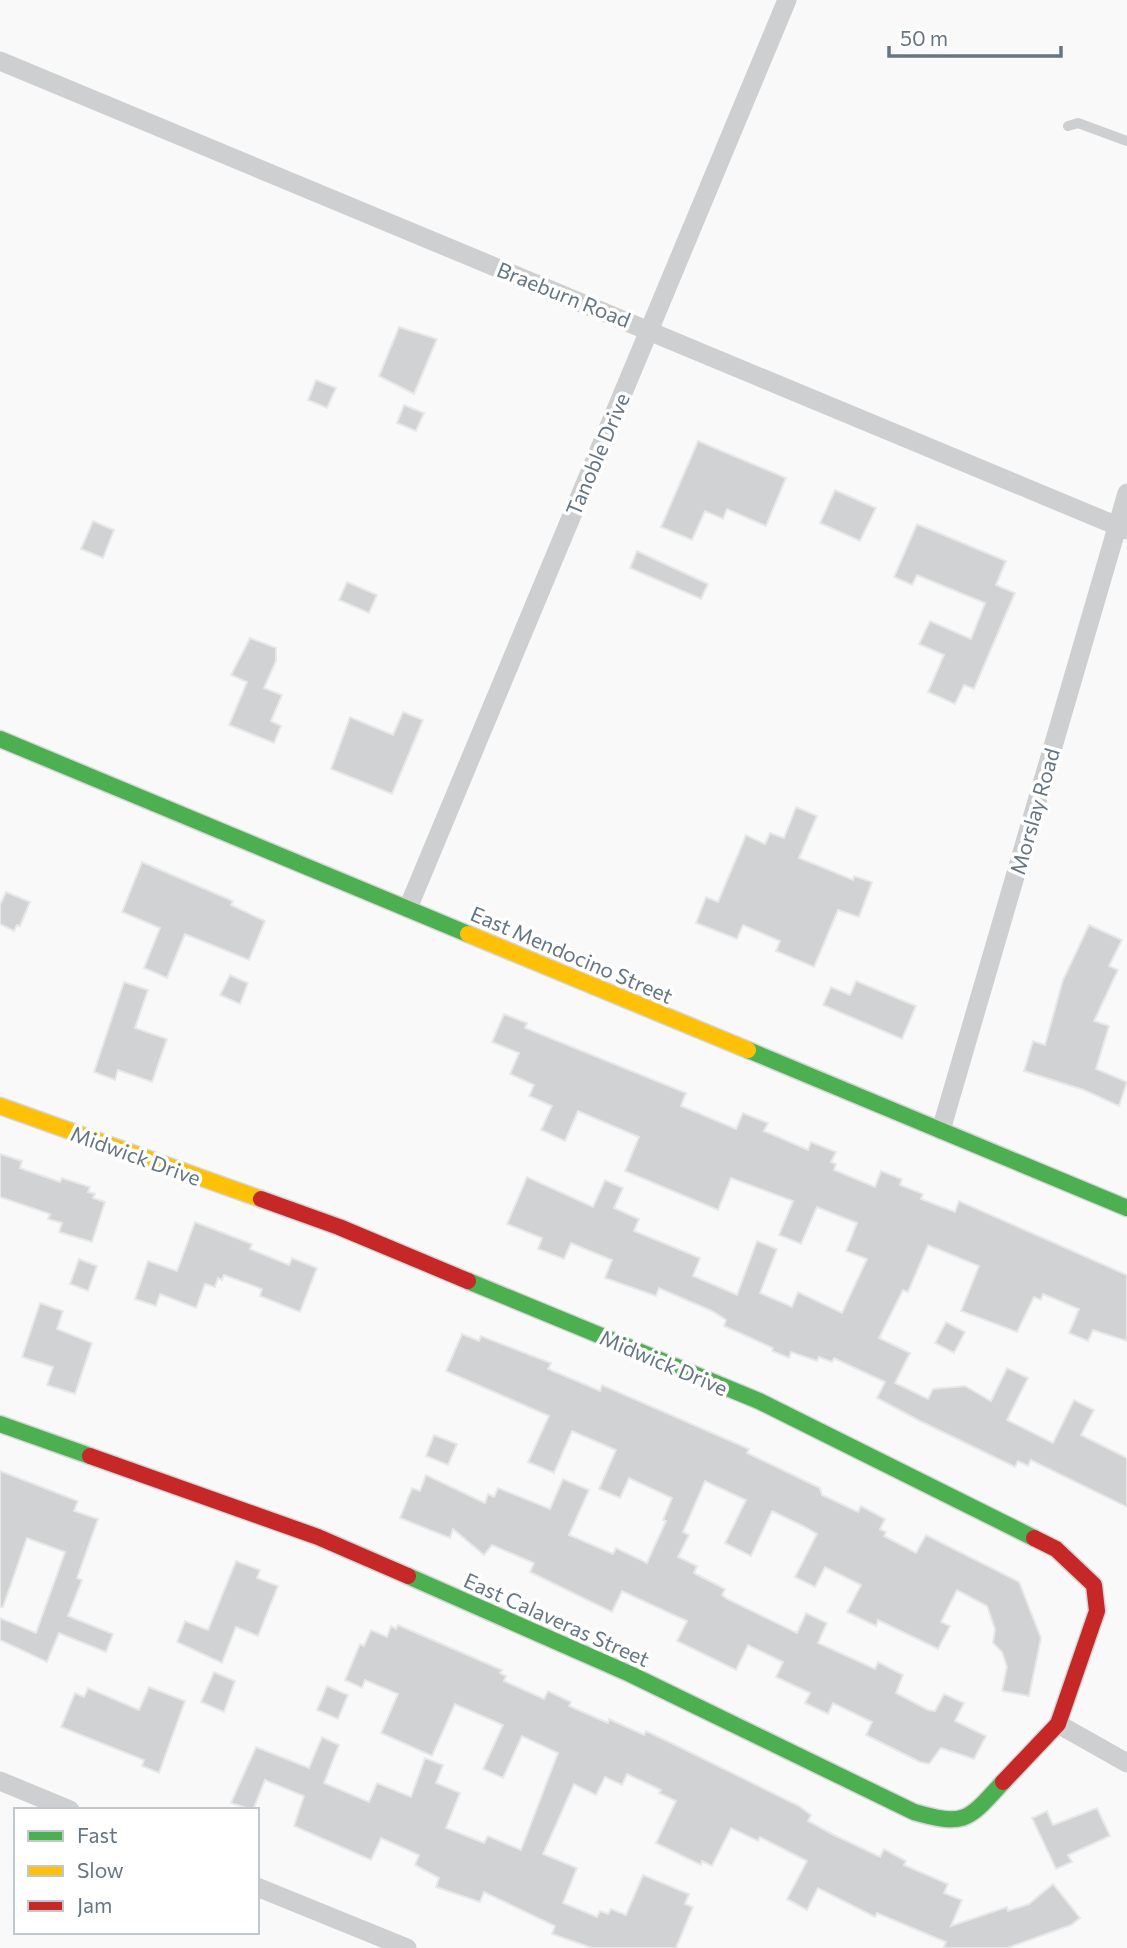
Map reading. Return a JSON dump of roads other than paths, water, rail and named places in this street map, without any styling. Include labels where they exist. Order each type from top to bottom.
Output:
[{"type":"street","name":"Tanoble Drive","points":[[408,908],[787,0]]},
{"type":"street","name":"Braeburn Road","points":[[0,61],[650,329],[1122,528]]},
{"type":"street","name":"Morslay Road","points":[[941,1130],[1122,528],[1127,493]]},
{"type":"street","name":"East Mendocino Street","points":[[0,739],[1127,1208]]},
{"type":"street","name":"Midwick Drive","points":[[0,1106],[339,1227],[760,1401],[1056,1549],[1094,1584],[1097,1612],[1058,1724]]},
{"type":"street","name":"East Calaveras Street","points":[[0,1424],[318,1537],[631,1674],[914,1812],[949,1822],[975,1812],[1058,1724]]},
{"type":"street","points":[[1058,1724],[1127,1763]]},
{"type":"street","points":[[0,1781],[65,1808]]},
{"type":"street","points":[[259,1887],[407,1948]]},
{"type":"lane","points":[[1068,126],[1078,123],[1127,141]]}]
